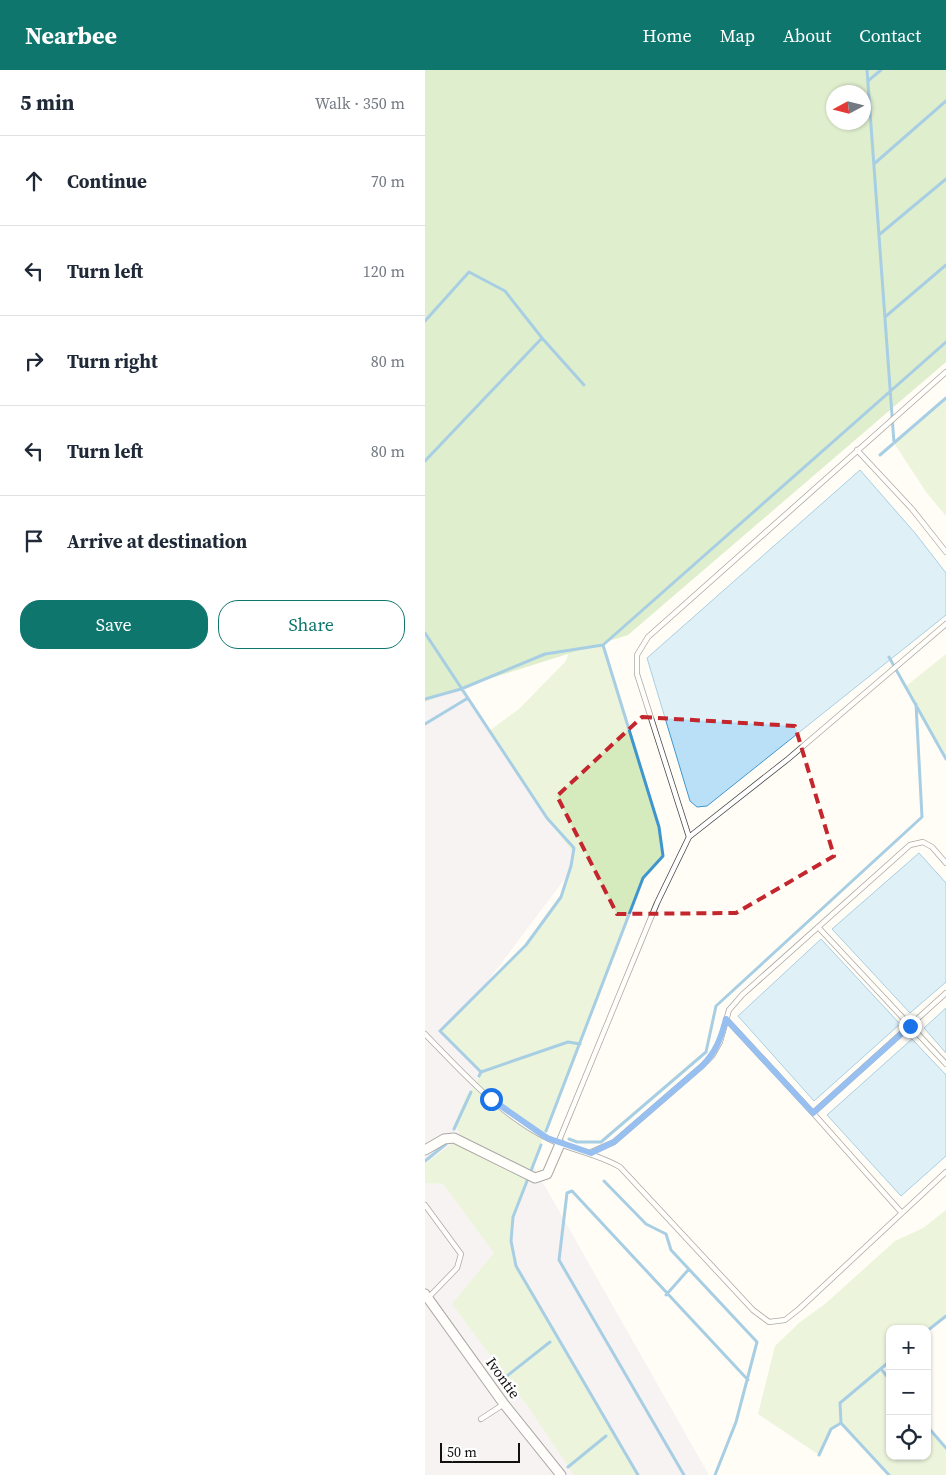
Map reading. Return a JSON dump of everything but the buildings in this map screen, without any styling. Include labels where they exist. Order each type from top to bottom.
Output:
[{"type":"street","points":[[425,1150],[444,1139],[454,1138],[535,1178],[547,1174],[559,1143]]},
{"type":"street","name":"Ivontie","points":[[426,1296],[504,1404],[561,1475]]},
{"type":"lane","points":[[689,837],[637,674],[637,654],[649,637],[946,372]]},
{"type":"lane","points":[[857,450],[912,509],[946,552]]},
{"type":"lane","points":[[559,1143],[657,903],[689,837],[787,759],[946,624]]},
{"type":"lane","points":[[591,1153],[614,1142],[702,1066],[712,1056],[720,1042],[729,1010],[742,995],[917,841],[932,847],[946,863]]},
{"type":"lane","points":[[818,927],[946,1064]]},
{"type":"lane","points":[[813,1113],[946,993]]},
{"type":"lane","points":[[726,1019],[901,1212]]},
{"type":"lane","points":[[425,1034],[491,1099],[535,1131],[559,1143],[603,1156],[620,1167],[637,1182],[753,1310],[769,1322],[785,1320],[799,1309],[946,1172]]},
{"type":"lane","points":[[425,1205],[461,1254],[457,1268],[426,1296]]},
{"type":"lane","points":[[481,1419],[504,1404]]},
{"type":"highlighted area","points":[[642,717],[795,726],[834,856],[736,913],[617,914],[557,796]]},
{"type":"shaded area","points":[[460,688],[579,860],[454,1026],[709,1475],[425,1475],[425,702]]},
{"type":"green space","points":[[425,70],[946,70],[946,362],[628,635],[460,688],[425,702]]},
{"type":"green space","points":[[946,70],[946,362],[851,424],[603,645],[659,827],[663,856],[643,878],[513,1217],[511,1241],[516,1266],[638,1475],[574,1475],[529,1408],[452,1304],[494,1253],[443,1184],[425,1183],[425,1164],[461,1137],[455,1123],[467,1094],[475,1087],[481,1072],[440,1031],[526,945],[561,897],[573,853],[547,818],[489,731],[519,709],[565,662],[819,84]]},
{"type":"green space","points":[[946,398],[946,516],[926,492],[894,443]]},
{"type":"green space","points":[[946,654],[946,759],[906,686]]},
{"type":"green space","points":[[946,1210],[946,1316],[931,1328],[931,1325],[886,1325],[886,1365],[881,1369],[886,1375],[886,1460],[931,1460],[931,1431],[946,1449],[946,1475],[889,1475],[841,1423],[831,1429],[819,1455],[758,1414],[775,1346],[800,1322],[825,1304],[895,1241],[923,1228]]},
{"type":"water","points":[[860,470],[915,533],[946,573],[946,615],[707,806],[697,807],[690,801],[647,658]]},
{"type":"water","points":[[919,853],[946,883],[946,982],[910,1013],[832,929]]},
{"type":"water","points":[[821,939],[900,1024],[814,1101],[738,1016]]},
{"type":"water","points":[[946,1008],[946,1053],[924,1028]]},
{"type":"water","points":[[912,1039],[946,1075],[946,1156],[901,1196],[827,1115]]},
{"type":"waterway","points":[[867,70],[894,443]]},
{"type":"waterway","points":[[869,80],[881,70]]},
{"type":"waterway","points":[[875,163],[946,101]]},
{"type":"waterway","points":[[880,234],[946,179]]},
{"type":"waterway","points":[[885,317],[946,265]]},
{"type":"waterway","points":[[425,321],[469,272],[505,291],[542,338],[584,385]]},
{"type":"waterway","points":[[425,461],[542,338]]},
{"type":"waterway","points":[[425,699],[461,689],[545,654],[603,645],[946,342]]},
{"type":"waterway","points":[[880,455],[946,398]]},
{"type":"waterway","points":[[425,633],[547,818],[574,848],[571,866],[561,897],[526,945],[440,1031],[481,1072]]},
{"type":"waterway","points":[[546,1131],[643,878],[663,856],[659,827],[603,645]]},
{"type":"waterway","points":[[889,657],[946,759]]},
{"type":"waterway","points":[[425,724],[468,698]]},
{"type":"waterway","points":[[569,1139],[577,1142],[601,1142],[706,1052],[716,1006],[922,817],[916,704]]},
{"type":"waterway","points":[[479,1076],[481,1072],[568,1042],[580,1044]]},
{"type":"waterway","points":[[454,1129],[471,1092]]},
{"type":"waterway","points":[[425,1161],[446,1144]]},
{"type":"waterway","points":[[541,1145],[513,1217],[511,1241],[516,1266],[638,1475]]},
{"type":"waterway","points":[[604,1181],[646,1224],[666,1234],[671,1250],[757,1342],[736,1422],[715,1475]]},
{"type":"waterway","points":[[684,1475],[559,1260],[567,1193],[572,1191],[748,1380]]},
{"type":"waterway","points":[[666,1295],[689,1269]]},
{"type":"waterway","points":[[931,1328],[946,1316]]},
{"type":"waterway","points":[[507,1376],[550,1342]]},
{"type":"waterway","points":[[886,1364],[840,1403],[841,1423],[889,1475]]},
{"type":"waterway","points":[[881,1369],[886,1375]]},
{"type":"waterway","points":[[819,1455],[831,1429],[841,1423]]},
{"type":"waterway","points":[[931,1431],[946,1448]]},
{"type":"waterway","points":[[568,1467],[606,1436]]},
{"type":"route","points":[[491,1099],[547,1138],[591,1153],[609,1146],[702,1066],[712,1056],[720,1042],[726,1019],[813,1113],[910,1026]]}]
